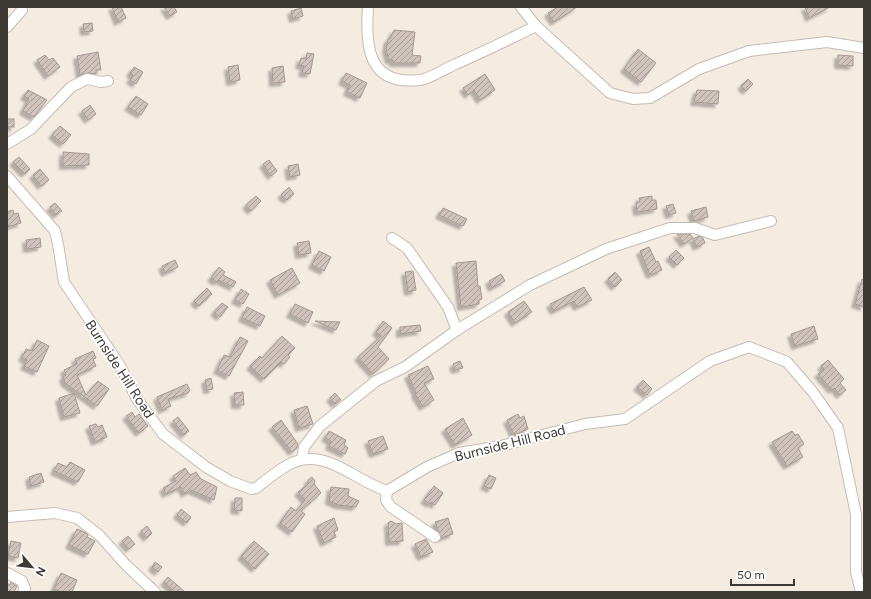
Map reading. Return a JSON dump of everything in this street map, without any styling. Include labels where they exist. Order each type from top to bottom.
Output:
[{"type":"street","points":[[368,7],[366,34],[369,49],[377,67],[391,78],[421,80],[536,26]]},
{"type":"street","points":[[521,7],[536,26],[610,93],[633,99],[650,98],[699,69],[749,51],[827,42],[864,48]]},
{"type":"street","points":[[7,27],[22,10]]},
{"type":"street","points":[[7,144],[31,129],[72,87],[79,82],[87,79],[101,82],[108,81]]},
{"type":"street","name":"Burnside Hill Road","points":[[7,176],[55,231],[64,282],[118,364],[137,399],[163,434],[206,467],[230,481],[251,488],[256,488],[288,465],[302,459],[321,459],[340,467],[376,488],[387,491],[427,467],[459,453],[501,446],[585,424],[625,419],[710,361],[749,348],[787,362],[812,391],[838,428],[856,514],[856,572],[861,592]]},
{"type":"street","points":[[302,459],[304,447],[320,426],[376,381],[405,367],[457,330],[530,285],[606,249],[670,228],[695,228],[715,235],[771,221]]},
{"type":"street","points":[[392,238],[407,248],[448,307],[457,330]]},
{"type":"street","points":[[387,491],[386,500],[391,507],[435,537]]},
{"type":"street","points":[[7,517],[55,513],[77,518],[99,534],[126,565],[155,592]]},
{"type":"street","points":[[7,573],[22,581],[25,589],[23,592]]},
{"type":"building","points":[[112,7],[121,7],[126,18],[118,22]]},
{"type":"building","points":[[164,7],[174,7],[177,12],[170,16]]},
{"type":"building","points":[[558,7],[577,7],[554,22],[548,13]]},
{"type":"building","points":[[805,7],[830,7],[809,18]]},
{"type":"building","points":[[301,8],[303,16],[293,19],[291,11]]},
{"type":"building","points":[[92,23],[93,31],[84,32],[83,24]]},
{"type":"building","points":[[394,30],[415,32],[412,55],[421,56],[420,63],[393,63],[393,60],[389,60],[386,49],[388,39],[390,39]]},
{"type":"building","points":[[638,49],[656,63],[641,82],[624,69]]},
{"type":"building","points":[[98,52],[101,70],[96,70],[96,74],[88,73],[80,75],[77,56]]},
{"type":"building","points":[[307,53],[314,54],[310,74],[302,73],[304,66],[299,65],[301,58],[306,59]]},
{"type":"building","points":[[45,55],[49,60],[53,58],[60,67],[48,76],[37,60]]},
{"type":"building","points":[[838,55],[853,56],[853,66],[838,65]]},
{"type":"building","points":[[238,65],[240,80],[230,82],[228,67]]},
{"type":"building","points":[[283,66],[285,82],[273,83],[272,68]]},
{"type":"building","points":[[134,67],[143,72],[136,84],[130,80],[133,75],[130,73]]},
{"type":"building","points":[[346,73],[367,83],[360,98],[347,92],[350,85],[342,81]]},
{"type":"building","points":[[485,74],[495,90],[480,100],[474,90],[468,95],[463,88]]},
{"type":"building","points":[[748,79],[753,84],[746,91],[741,86]]},
{"type":"building","points":[[28,90],[47,100],[34,117],[23,111],[29,99],[24,96]]},
{"type":"building","points":[[697,90],[719,91],[718,104],[694,102]]},
{"type":"building","points":[[136,96],[148,104],[141,115],[128,107]]},
{"type":"building","points":[[90,105],[96,114],[88,120],[82,111]]},
{"type":"building","points":[[7,119],[14,119],[14,127],[7,127]]},
{"type":"building","points":[[60,126],[71,135],[63,144],[52,135]]},
{"type":"building","points":[[63,152],[89,154],[89,165],[63,166]]},
{"type":"building","points":[[19,157],[30,169],[25,174],[13,162]]},
{"type":"building","points":[[269,160],[277,171],[271,176],[263,164]]},
{"type":"building","points":[[298,164],[300,175],[290,177],[288,166]]},
{"type":"building","points":[[40,169],[49,180],[41,186],[33,175]]},
{"type":"building","points":[[289,187],[294,194],[287,200],[281,195]]},
{"type":"building","points":[[256,196],[261,201],[251,211],[246,205]]},
{"type":"building","points":[[652,196],[652,200],[656,200],[657,209],[637,212],[636,203],[640,202],[639,198]]},
{"type":"building","points":[[55,203],[62,211],[56,215],[50,207]]},
{"type":"building","points":[[673,204],[676,213],[669,215],[666,206]]},
{"type":"building","points":[[706,207],[708,217],[694,221],[691,211]]},
{"type":"building","points":[[443,208],[467,219],[463,226],[439,215]]},
{"type":"building","points":[[13,210],[14,214],[18,213],[21,223],[7,227],[7,212]]},
{"type":"building","points":[[677,234],[690,234],[693,238],[684,244]]},
{"type":"building","points":[[699,236],[703,238],[705,243],[697,247],[693,239]]},
{"type":"building","points":[[40,238],[41,247],[27,249],[26,240]]},
{"type":"building","points":[[309,241],[311,253],[299,255],[297,243]]},
{"type":"building","points":[[649,247],[656,262],[658,261],[662,270],[650,275],[640,251]]},
{"type":"building","points":[[676,250],[684,258],[677,265],[669,257]]},
{"type":"building","points":[[319,251],[331,257],[324,271],[312,265]]},
{"type":"building","points":[[175,260],[178,267],[165,273],[162,266]]},
{"type":"building","points":[[476,261],[478,287],[480,286],[482,299],[479,300],[479,304],[461,307],[456,263]]},
{"type":"building","points":[[219,267],[225,272],[223,275],[236,282],[233,287],[219,280],[217,282],[211,278]]},
{"type":"building","points":[[292,268],[300,283],[278,295],[270,280]]},
{"type":"building","points":[[413,271],[416,290],[408,292],[405,272]]},
{"type":"building","points":[[615,272],[622,280],[615,287],[608,279]]},
{"type":"building","points":[[501,274],[505,281],[492,288],[489,281]]},
{"type":"building","points":[[862,279],[864,280],[864,307],[855,304]]},
{"type":"building","points":[[584,287],[592,300],[577,307],[574,301],[554,311],[550,304]]},
{"type":"building","points":[[207,288],[212,294],[199,306],[194,301]]},
{"type":"building","points":[[241,289],[249,294],[243,304],[235,300]]},
{"type":"building","points":[[524,301],[532,312],[515,323],[508,312]]},
{"type":"building","points":[[222,303],[228,307],[220,317],[214,312]]},
{"type":"building","points":[[295,304],[313,312],[308,323],[290,314]]},
{"type":"building","points":[[247,307],[265,316],[260,326],[242,318]]},
{"type":"building","points":[[315,321],[340,322],[336,330]]},
{"type":"building","points":[[383,321],[392,328],[378,347],[389,359],[373,374],[358,357],[381,336],[376,332]]},
{"type":"building","points":[[420,325],[421,331],[400,334],[400,327]]},
{"type":"building","points":[[814,326],[818,339],[795,346],[791,334]]},
{"type":"building","points":[[282,336],[295,348],[288,355],[290,357],[284,364],[281,362],[264,379],[250,366],[260,356],[262,358]]},
{"type":"building","points":[[240,337],[248,341],[229,376],[217,370],[224,355],[230,357]]},
{"type":"building","points":[[37,340],[49,346],[37,372],[24,366],[27,360],[22,358],[26,349],[32,351]]},
{"type":"building","points":[[93,351],[96,358],[93,359],[96,366],[77,375],[86,395],[98,381],[109,389],[97,406],[65,383],[63,377],[66,375],[64,370],[77,364],[75,359]]},
{"type":"building","points":[[828,360],[844,379],[840,383],[846,390],[840,395],[834,388],[832,390],[818,374],[824,369],[821,366]]},
{"type":"building","points":[[460,361],[463,368],[455,370],[453,364]]},
{"type":"building","points":[[428,366],[434,379],[424,383],[434,400],[423,407],[415,394],[416,393],[408,375]]},
{"type":"building","points":[[211,378],[213,389],[207,390],[205,380]]},
{"type":"building","points":[[643,380],[652,389],[647,395],[637,387]]},
{"type":"building","points":[[187,384],[190,390],[188,393],[168,399],[171,406],[162,410],[157,397]]},
{"type":"building","points":[[243,392],[244,405],[235,405],[234,393]]},
{"type":"building","points":[[74,393],[80,413],[64,417],[59,398]]},
{"type":"building","points":[[335,393],[341,400],[335,404],[330,398]]},
{"type":"building","points":[[307,406],[313,424],[299,428],[294,410]]},
{"type":"building","points":[[132,412],[135,417],[139,414],[148,426],[139,433],[126,416]]},
{"type":"building","points":[[518,414],[520,418],[524,416],[528,429],[514,435],[507,420]]},
{"type":"building","points":[[178,417],[189,431],[184,435],[173,421]]},
{"type":"building","points":[[463,418],[472,435],[455,445],[445,429]]},
{"type":"building","points":[[281,420],[298,444],[297,448],[292,452],[272,427]]},
{"type":"building","points":[[96,424],[98,427],[102,425],[107,437],[95,442],[89,426]]},
{"type":"building","points":[[329,431],[346,440],[344,445],[348,448],[345,454],[329,446],[331,441],[325,438]]},
{"type":"building","points":[[792,431],[795,435],[798,434],[804,444],[798,448],[803,457],[787,466],[772,442]]},
{"type":"building","points":[[383,436],[388,449],[373,454],[368,441]]},
{"type":"building","points":[[70,462],[85,470],[78,482],[54,471],[58,463],[67,467]]},
{"type":"building","points":[[185,468],[190,475],[196,472],[201,479],[217,487],[214,500],[191,490],[185,494],[181,487],[166,494],[163,488],[176,481],[173,476]]},
{"type":"building","points":[[41,473],[44,482],[31,486],[29,477]]},
{"type":"building","points":[[489,475],[496,478],[491,489],[484,486]]},
{"type":"building","points":[[312,477],[315,481],[314,484],[321,493],[301,511],[305,514],[292,532],[280,523],[291,507],[296,511],[305,500],[298,492],[308,484],[308,480]]},
{"type":"building","points":[[434,486],[443,493],[435,505],[424,500]]},
{"type":"building","points":[[331,487],[349,489],[348,496],[359,501],[356,507],[338,505],[329,501]]},
{"type":"building","points":[[235,498],[242,498],[242,511],[234,510]]},
{"type":"building","points":[[181,509],[191,517],[187,523],[177,515]]},
{"type":"building","points":[[334,518],[338,530],[334,532],[336,537],[324,543],[317,526]]},
{"type":"building","points":[[448,518],[453,534],[441,538],[435,522]]},
{"type":"building","points":[[391,521],[396,524],[402,523],[403,541],[389,542],[388,523]]},
{"type":"building","points":[[147,526],[152,533],[147,538],[141,531]]},
{"type":"building","points":[[77,529],[86,533],[88,535],[87,537],[95,541],[88,554],[69,545]]},
{"type":"building","points":[[128,536],[135,544],[129,549],[122,541]]},
{"type":"building","points":[[426,539],[433,552],[421,557],[415,544]]},
{"type":"building","points":[[11,541],[21,543],[18,558],[8,556]]},
{"type":"building","points":[[254,541],[269,554],[255,569],[241,556]]},
{"type":"building","points":[[155,562],[162,567],[158,572],[152,567]]},
{"type":"building","points":[[61,573],[77,580],[72,592],[61,592],[54,589]]},
{"type":"building","points":[[168,577],[185,592],[175,592],[164,582]]},
{"type":"building","points":[[11,582],[17,586],[14,592],[7,592],[7,583],[10,585]]}]
